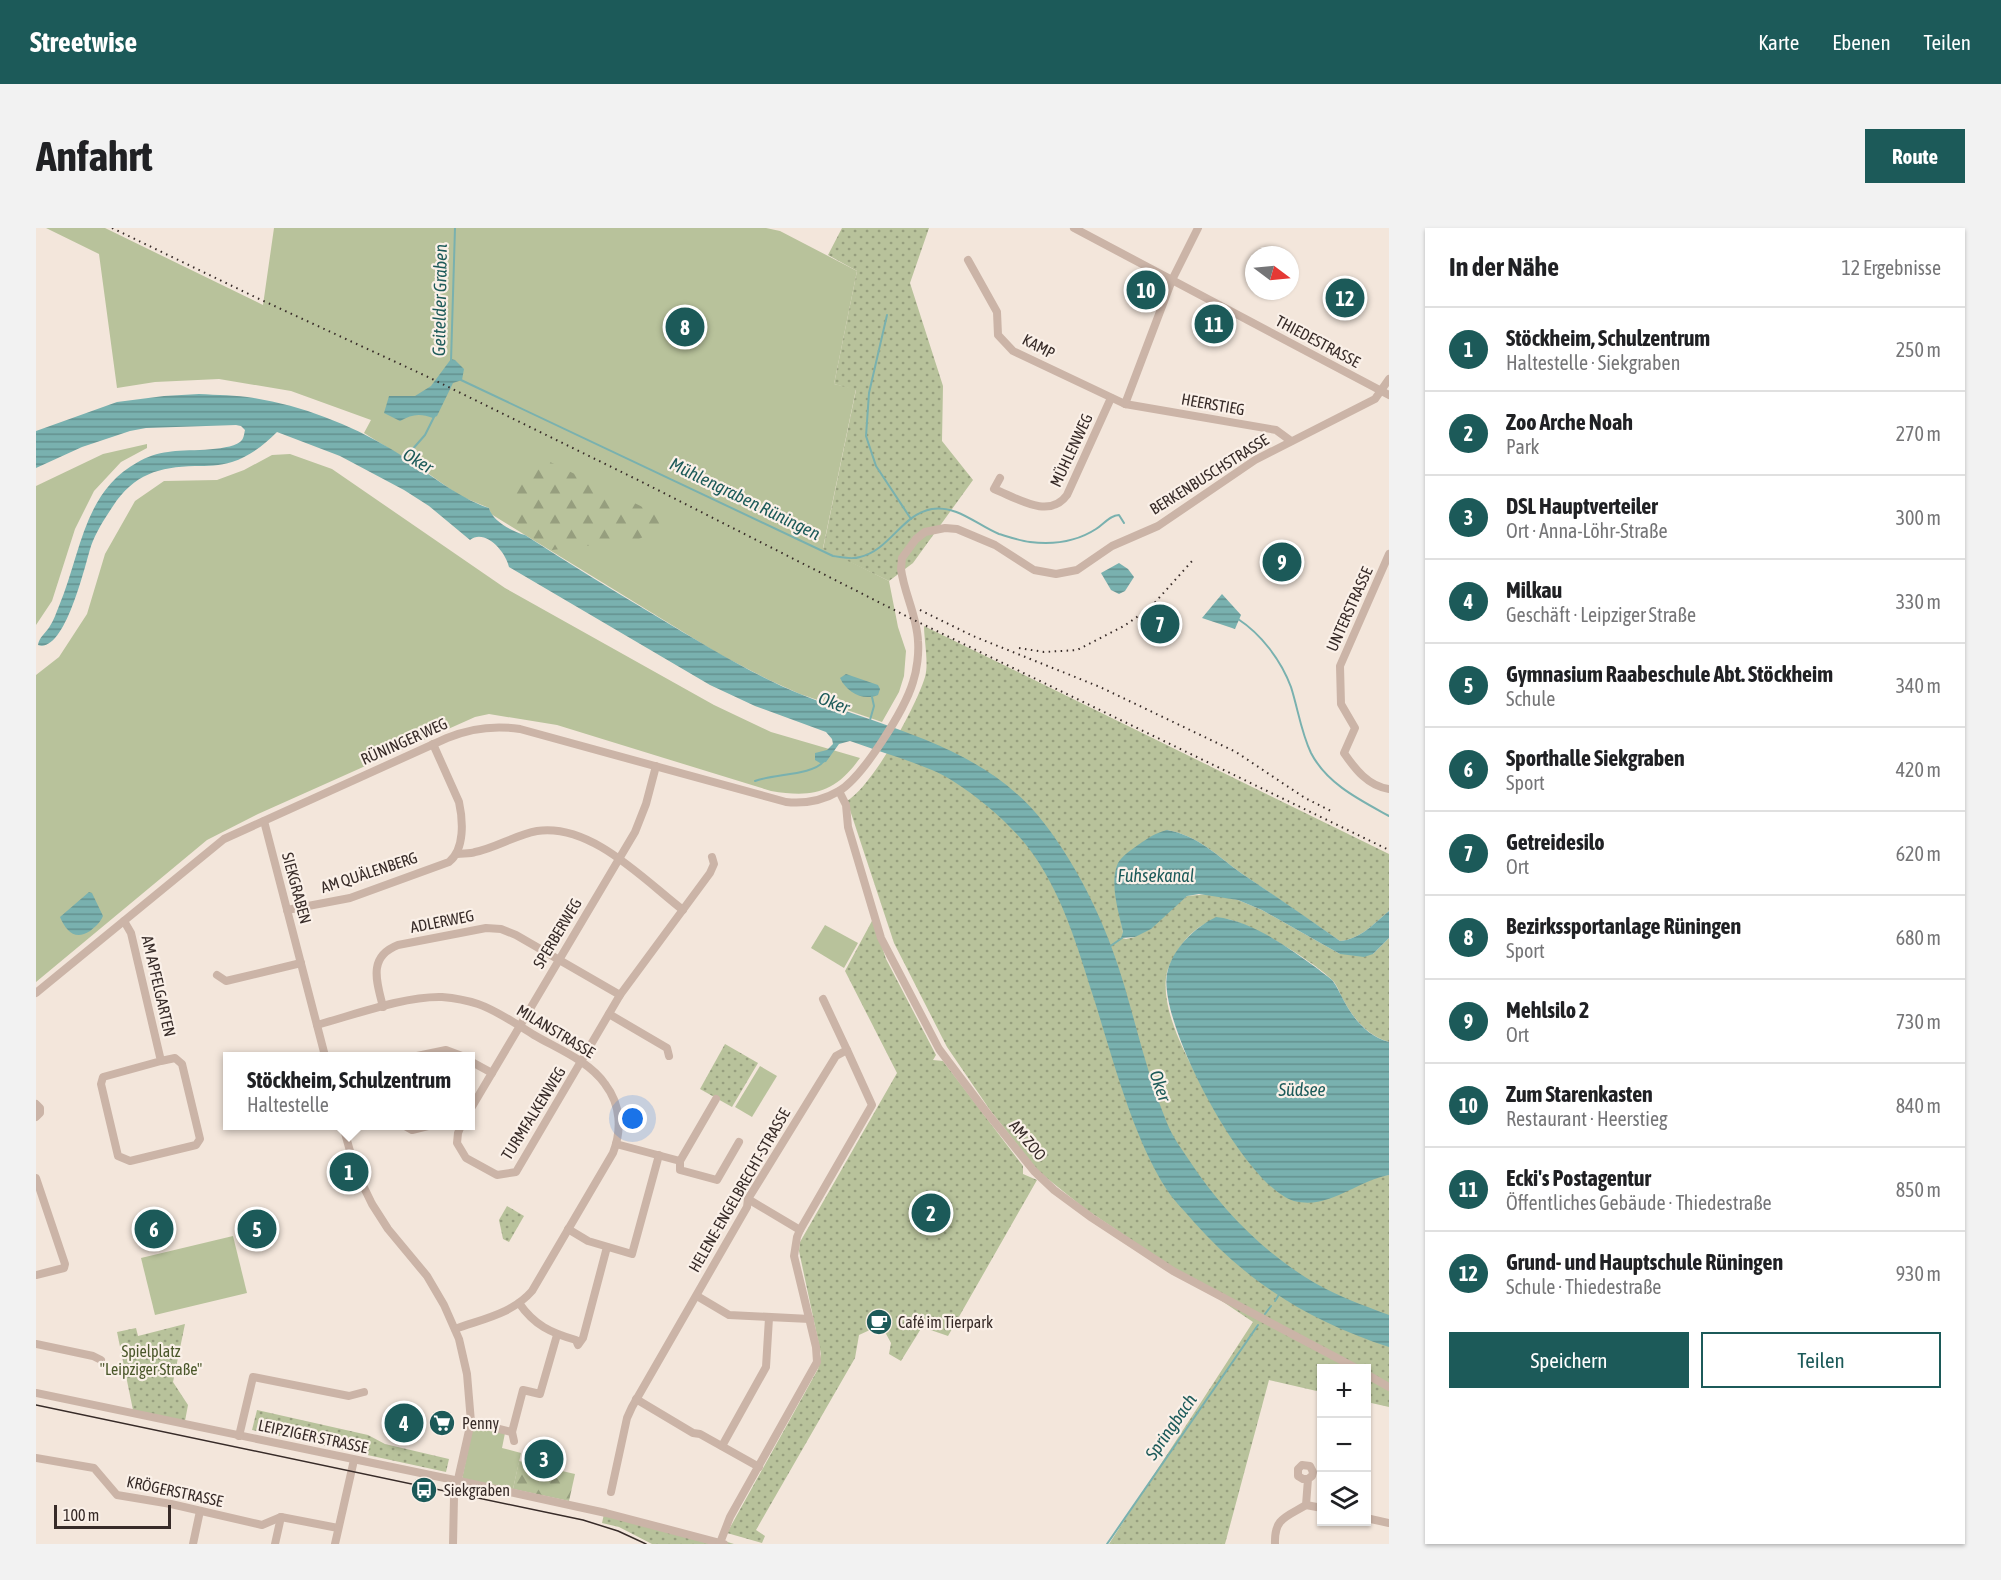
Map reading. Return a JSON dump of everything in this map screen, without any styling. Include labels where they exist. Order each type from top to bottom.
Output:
[{"type":"street","name":"THIEDESTRASSE","points":[[1074,228],[1385,393]]},
{"type":"street","points":[[1125,404],[1172,280],[1198,228]]},
{"type":"street","name":"KAMP","points":[[968,260],[997,312],[998,335],[1013,351],[1111,398]]},
{"type":"street","points":[[1385,393],[1389,379]]},
{"type":"street","name":"BERKENBUSCHSTRASSE","points":[[839,791],[850,782],[868,760],[897,715],[914,680],[917,630],[902,579],[902,558],[916,539],[925,532],[945,528],[957,529],[994,545],[1035,570],[1065,573],[1077,570],[1112,546],[1158,526],[1255,460],[1385,393]]},
{"type":"street","name":"HEERSTIEG","points":[[1111,398],[1125,404],[1276,430],[1291,441]]},
{"type":"street","name":"MÜHLENWEG","points":[[1000,478],[994,489],[1038,506],[1047,508],[1058,505],[1067,495],[1111,398]]},
{"type":"street","name":"UNTERSTRASSE","points":[[1389,554],[1340,666],[1341,704],[1355,728],[1344,753],[1357,771],[1380,788],[1389,789]]},
{"type":"street","name":"RÜNINGER WEG","points":[[36,993],[224,839],[468,730],[490,727],[510,728],[786,802],[811,801],[839,791]]},
{"type":"street","points":[[433,744],[459,802],[460,845],[457,854]]},
{"type":"street","name":"SPERBERWEG","points":[[475,1103],[558,959],[619,860],[641,819],[656,766]]},
{"type":"street","name":"AM ZOO","points":[[839,791],[846,805],[848,827],[881,938],[939,1049],[1034,1171],[1054,1190],[1092,1218],[1173,1271],[1348,1364]]},
{"type":"street","name":"SIEKGRABEN","points":[[264,821],[324,1052]]},
{"type":"street","name":"AM QUÄLENBERG","points":[[287,910],[350,898],[449,861],[457,854],[475,852],[527,833],[548,830],[583,837],[619,860],[683,910]]},
{"type":"street","name":"TURMFALKENWEG","points":[[459,1130],[457,1138],[459,1149],[465,1158],[490,1172],[503,1175],[516,1173],[620,995],[710,873],[714,864],[712,857]]},
{"type":"street","name":"AM APFELGARTEN","points":[[124,921],[131,933],[161,1061]]},
{"type":"street","name":"ADLERWEG","points":[[383,1007],[376,970],[385,953],[398,945],[493,928],[516,935],[620,995]]},
{"type":"street","points":[[217,975],[226,981],[301,963]]},
{"type":"street","name":"MILANSTRASSE","points":[[317,1025],[422,998],[457,999],[480,1005],[582,1062],[600,1077],[612,1096],[619,1120],[613,1153],[532,1291],[519,1304],[503,1313],[455,1329]]},
{"type":"street","points":[[722,1544],[730,1517],[817,1362],[810,1319],[794,1256],[797,1237],[872,1105],[823,999]]},
{"type":"street","points":[[609,1014],[666,1048],[669,1056]]},
{"type":"street","points":[[436,1052],[446,1050],[451,1052]]},
{"type":"street","name":"HELENE-ENGELBRECHT-STRASSE","points":[[611,1492],[627,1418],[636,1399],[747,1207],[748,1199],[836,1056],[847,1050]]},
{"type":"street","name":"AM APFELGARTEN","points":[[176,1058],[182,1064],[200,1139],[196,1145],[130,1161],[123,1159],[118,1156],[101,1084],[103,1077],[161,1061],[176,1058]]},
{"type":"street","points":[[475,1063],[492,1073]]},
{"type":"street","points":[[716,1099],[680,1161],[680,1170],[717,1180],[739,1142]]},
{"type":"street","points":[[36,1104],[40,1108],[40,1113],[36,1117]]},
{"type":"street","points":[[344,1130],[355,1169],[372,1204],[388,1229],[427,1276],[455,1329],[467,1374],[471,1422],[453,1504],[453,1544]]},
{"type":"street","points":[[616,1144],[680,1161]]},
{"type":"street","points":[[568,1229],[588,1241],[632,1254],[659,1155]]},
{"type":"street","points":[[36,1178],[65,1264],[64,1268],[36,1275]]},
{"type":"street","points":[[748,1199],[800,1230]]},
{"type":"street","points":[[519,1304],[532,1321],[557,1335],[576,1340],[578,1345],[583,1338],[608,1247]]},
{"type":"street","points":[[697,1296],[729,1315],[810,1319]]},
{"type":"street","points":[[722,1446],[766,1368],[769,1318]]},
{"type":"street","points":[[514,1441],[512,1432],[523,1390],[540,1394],[557,1335]]},
{"type":"street","points":[[36,1344],[93,1356],[101,1360]]},
{"type":"street","points":[[239,1436],[253,1377],[349,1396],[364,1392]]},
{"type":"street","points":[[1371,1377],[1389,1387]]},
{"type":"street","name":"LEIPZIGER STRASSE","points":[[36,1393],[606,1513],[722,1544]]},
{"type":"street","points":[[636,1399],[693,1433],[700,1434],[759,1467]]},
{"type":"street","points":[[471,1422],[512,1432]]},
{"type":"street","name":"KRÖGERSTRASSE","points":[[36,1458],[94,1468],[117,1495],[262,1525],[281,1517],[338,1528]]},
{"type":"street","points":[[335,1544],[354,1460]]},
{"type":"street","points":[[1306,1505],[1308,1479]]},
{"type":"street","points":[[1275,1544],[1275,1532],[1279,1521],[1306,1505],[1317,1507]]},
{"type":"street","points":[[193,1544],[200,1511]]},
{"type":"street","points":[[275,1544],[281,1517]]},
{"type":"street","points":[[1371,1519],[1389,1522]]},
{"type":"green space","points":[[46,228],[105,228],[263,305],[274,228],[766,228],[780,231],[857,271],[834,384],[856,389],[823,548],[889,581],[898,627],[906,651],[904,676],[899,692],[882,722],[800,694],[719,654],[491,514],[489,508],[460,496],[364,433],[371,420],[291,391],[219,379],[155,382],[117,388],[99,254]]},
{"type":"green space","points":[[842,228],[929,228],[910,283],[943,386],[942,441],[973,480],[913,563],[889,581],[823,549],[856,390],[834,384],[857,271],[828,255]]},
{"type":"green space","points":[[147,444],[147,448],[121,462],[94,491],[75,529],[52,601],[36,625],[36,486],[103,454]]},
{"type":"green space","points":[[290,454],[332,469],[505,588],[714,705],[771,732],[860,758],[851,770],[832,786],[811,793],[786,793],[771,791],[557,725],[489,714],[475,717],[258,814],[207,840],[36,982],[36,675],[59,657],[87,614],[105,554],[135,501],[164,481],[217,480],[244,470],[272,455]]},
{"type":"green space","points":[[546,460],[657,514],[669,524],[637,540],[552,550],[506,521],[513,510],[512,490],[533,463]]},
{"type":"green space","points":[[924,626],[1389,854],[1389,911],[1361,934],[1340,941],[1198,841],[1167,830],[1116,891],[1122,938],[1126,939],[1135,937],[1187,896],[1210,894],[1238,900],[1262,910],[1340,954],[1373,954],[1389,938],[1389,1042],[1375,1036],[1362,1026],[1335,983],[1313,964],[1280,943],[1233,920],[1216,920],[1195,931],[1182,944],[1167,972],[1166,988],[1172,1022],[1211,1104],[1378,1177],[1389,1175],[1389,1407],[1371,1403],[1371,1364],[1317,1364],[1317,1391],[1269,1380],[1225,1544],[1109,1544],[1253,1322],[1084,1208],[1038,1171],[990,1110],[947,1047],[894,943],[847,801],[881,763],[913,707],[925,677],[927,665]]},
{"type":"green space","points":[[873,919],[886,959],[936,1055],[933,1060],[943,1061],[1023,1166],[1023,1174],[1037,1180],[948,1336],[922,1327],[901,1361],[889,1354],[891,1343],[885,1332],[872,1329],[859,1335],[855,1358],[756,1530],[765,1536],[762,1543],[727,1533],[818,1369],[821,1354],[799,1251],[800,1242],[897,1073],[845,971]]},
{"type":"green space","points":[[825,925],[858,943],[844,968],[811,948]]},
{"type":"green space","points":[[725,1044],[758,1063],[732,1107],[700,1089]]},
{"type":"green space","points":[[760,1066],[777,1076],[752,1117],[735,1107]]},
{"type":"green space","points":[[507,1206],[524,1216],[509,1242],[503,1239],[499,1220]]},
{"type":"green space","points":[[233,1236],[247,1293],[155,1315],[141,1258]]},
{"type":"green space","name":"Spielplatz \"Leipziger Straße\"","points":[[185,1324],[173,1382],[188,1405],[185,1421],[133,1410],[117,1332],[136,1328],[138,1336]]},
{"type":"green space","points":[[257,1410],[368,1435],[385,1444],[449,1459],[446,1472],[252,1430]]},
{"type":"green space","points":[[473,1426],[505,1433],[502,1448],[521,1453],[513,1489],[462,1479]]},
{"type":"green space","points":[[519,1461],[575,1474],[569,1501],[513,1489]]},
{"type":"green space","points":[[604,1514],[734,1544],[652,1544],[619,1527],[602,1523]]},
{"type":"water","points":[[451,359],[464,369],[462,380],[453,383],[437,416],[433,418],[416,415],[400,421],[384,413],[389,396],[415,396],[431,386]]},
{"type":"water","points":[[199,394],[240,396],[272,401],[325,417],[359,432],[391,449],[464,497],[489,508],[494,517],[504,525],[525,535],[740,665],[804,696],[951,751],[985,770],[1016,793],[1044,823],[1057,841],[1092,901],[1118,966],[1161,1106],[1171,1133],[1183,1151],[1226,1209],[1271,1253],[1325,1289],[1389,1315],[1389,1347],[1360,1337],[1307,1312],[1259,1282],[1214,1243],[1170,1194],[1155,1169],[1134,1123],[1081,959],[1050,881],[1027,846],[984,803],[932,770],[850,741],[839,744],[826,762],[820,763],[815,760],[815,753],[827,750],[833,744],[826,732],[755,706],[710,685],[509,567],[504,555],[488,539],[476,537],[470,540],[429,506],[340,456],[277,432],[256,450],[232,462],[214,466],[170,468],[148,474],[130,486],[110,511],[91,546],[79,588],[65,623],[57,636],[48,644],[38,645],[55,616],[79,545],[95,507],[120,475],[141,460],[156,454],[216,449],[234,445],[241,441],[245,430],[236,425],[146,428],[82,447],[36,468],[36,431],[117,402]]},
{"type":"water","points":[[1119,563],[1134,577],[1125,591],[1119,594],[1111,590],[1101,573]]},
{"type":"water","points":[[1222,594],[1241,615],[1235,629],[1202,618]]},
{"type":"water","points":[[846,674],[878,685],[880,689],[878,695],[867,697],[851,692],[840,678]]},
{"type":"water","name":"Fuhsekanal","points":[[1167,830],[1198,841],[1340,941],[1361,934],[1389,911],[1389,938],[1373,954],[1364,957],[1340,954],[1262,910],[1238,900],[1199,894],[1187,896],[1151,929],[1135,937],[1121,938],[1123,932],[1114,880],[1118,863],[1145,840]]},
{"type":"water","points":[[89,892],[92,893],[103,916],[90,931],[75,935],[68,930],[60,917]]},
{"type":"water","name":"Südsee","points":[[1216,917],[1257,930],[1283,944],[1307,961],[1332,980],[1362,1026],[1374,1036],[1389,1042],[1389,1175],[1319,1202],[1294,1201],[1274,1189],[1252,1167],[1230,1136],[1190,1064],[1176,1028],[1168,997],[1167,974],[1174,956],[1192,933]]},
{"type":"waterway","name":"Geitelder Graben","points":[[451,361],[455,228]]},
{"type":"waterway","points":[[887,315],[869,393],[866,436],[876,466],[911,519]]},
{"type":"waterway","name":"Mühlengraben Rüningen","points":[[461,380],[833,556],[853,558],[870,553],[912,518],[932,509],[950,510],[999,534],[1039,543],[1065,542],[1081,537],[1116,515],[1119,515],[1124,523]]},
{"type":"waterway","name":"Mühlengraben Rüningen","points":[[404,459],[425,435],[434,417]]},
{"type":"waterway","name":"Mühlengraben Rüningen","points":[[1238,619],[1262,640],[1282,667],[1291,687],[1302,729],[1318,764],[1345,790],[1389,816]]},
{"type":"waterway","points":[[870,720],[874,706],[872,697]]},
{"type":"waterway","points":[[755,781],[802,772],[823,762]]},
{"type":"waterway","name":"Fuhsekanal","points":[[1109,947],[1122,938]]},
{"type":"waterway","name":"Springbach","points":[[1275,1301],[1280,1293]]},
{"type":"waterway","name":"Springbach","points":[[1265,1314],[1271,1306]]},
{"type":"waterway","name":"Springbach","points":[[1107,1544],[1258,1325]]},
{"type":"tram line","points":[[36,1405],[583,1520],[618,1531],[646,1544]]},
{"type":"railway","points":[[112,228],[426,376],[914,620],[1389,850]]},
{"type":"railway","points":[[1019,648],[1044,652],[1077,650],[1124,626],[1150,608],[1193,560]]},
{"type":"railway","points":[[920,610],[973,636],[1100,687],[1236,752],[1305,798],[1333,812]]},
{"type":"place","name":"Zum Starenkasten","points":[[1146,290]]},
{"type":"place","name":"Grund- und Hauptschule Rüningen","points":[[1345,298]]},
{"type":"place","name":"Ecki's Postagentur","points":[[1214,324]]},
{"type":"place","name":"Bezirkssportanlage Rüningen","points":[[685,327]]},
{"type":"place","name":"Mehlsilo 2","points":[[1282,562]]},
{"type":"place","name":"Getreidesilo","points":[[1160,624]]},
{"type":"place","name":"Stöckheim, Schulzentrum","points":[[349,1172]]},
{"type":"place","name":"Zoo Arche Noah","points":[[931,1213]]},
{"type":"place","name":"Sporthalle Siekgraben","points":[[154,1229]]},
{"type":"place","name":"Gymnasium Raabeschule Abt. Stöckheim","points":[[257,1229]]},
{"type":"place","name":"Café im Tierpark","points":[[879,1322]]},
{"type":"place","name":"Milkau","points":[[404,1423]]},
{"type":"place","name":"Penny","points":[[442,1423]]},
{"type":"place","name":"DSL Hauptverteiler","points":[[544,1459]]},
{"type":"place","name":"Siekgraben","points":[[424,1490]]},
{"type":"water label","name":"Oker","points":[[418,461]]},
{"type":"water label","name":"Oker","points":[[834,703]]},
{"type":"water label","name":"Oker","points":[[1160,1086]]}]
